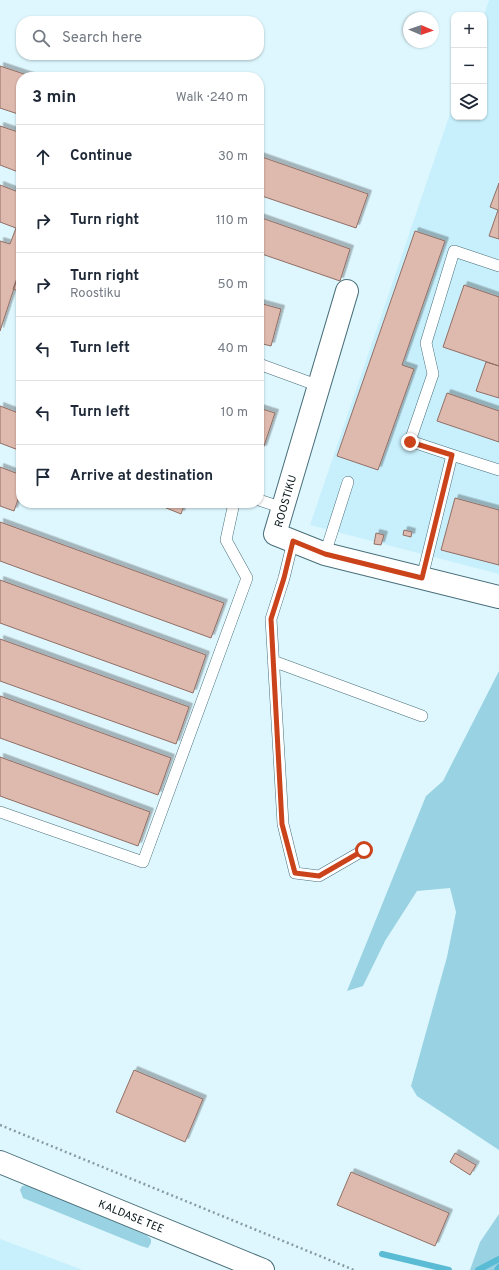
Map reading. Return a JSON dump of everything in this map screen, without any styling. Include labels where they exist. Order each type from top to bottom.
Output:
[{"type":"street","name":"ROOSTIKU","points":[[347,291],[275,534],[325,554],[499,597]]},
{"type":"street","name":"KALDASE TEE","points":[[0,1162],[263,1270]]},
{"type":"lane","points":[[499,266],[454,251],[426,343],[433,374],[410,442],[499,470]]},
{"type":"lane","points":[[264,366],[319,386]]},
{"type":"lane","points":[[422,578],[452,455]]},
{"type":"lane","points":[[325,554],[348,482]]},
{"type":"lane","points":[[264,502],[283,508]]},
{"type":"lane","points":[[0,812],[143,862],[247,578],[226,540],[233,508]]},
{"type":"lane","points":[[293,541],[284,578],[271,619],[282,824],[295,873],[319,876],[364,850]]},
{"type":"lane","points":[[273,661],[422,716]]},
{"type":"path","points":[[0,1125],[354,1270]]},
{"type":"shaded area","points":[[489,0],[499,0],[499,574],[310,525],[451,111],[451,120],[487,120],[487,12],[485,12]]},
{"type":"shaded area","points":[[499,671],[499,1150],[417,1096],[411,1086],[447,957],[456,912],[450,888],[417,891],[385,941],[363,986],[347,991],[426,796],[443,781]]},
{"type":"shaded area","points":[[27,1185],[146,1235],[151,1239],[151,1243],[148,1248],[141,1246],[23,1198],[20,1190],[22,1186]]},
{"type":"shaded area","points":[[499,1214],[499,1270],[470,1270],[480,1242]]},
{"type":"shaded area","points":[[0,1239],[83,1270],[0,1270]]},
{"type":"building","points":[[0,66],[18,72],[16,72],[16,113],[0,108]]},
{"type":"building","points":[[0,126],[16,131],[16,171],[0,165]]},
{"type":"building","points":[[264,158],[368,194],[356,228],[264,197]]},
{"type":"building","points":[[499,183],[499,239],[489,236],[498,210],[490,207]]},
{"type":"building","points":[[0,185],[16,191],[16,228],[0,222]]},
{"type":"building","points":[[264,219],[350,249],[340,281],[264,255]]},
{"type":"building","points":[[16,228],[16,282],[0,331],[0,241],[10,244]]},
{"type":"building","points":[[415,231],[445,241],[402,365],[414,369],[378,470],[337,456]]},
{"type":"building","points":[[16,281],[16,290],[13,289]]},
{"type":"building","points":[[464,285],[499,297],[499,366],[443,347]]},
{"type":"building","points":[[264,304],[281,309],[271,346],[264,344]]},
{"type":"building","points":[[486,362],[499,366],[499,398],[476,391]]},
{"type":"building","points":[[447,393],[499,411],[499,442],[437,421]]},
{"type":"building","points":[[0,406],[16,412],[16,449],[0,443]]},
{"type":"building","points":[[264,410],[275,413],[264,446]]},
{"type":"building","points":[[0,467],[16,473],[16,505],[14,511],[0,506]]},
{"type":"building","points":[[455,498],[499,510],[499,565],[441,550]]},
{"type":"building","points":[[166,508],[183,508],[181,514]]},
{"type":"building","points":[[0,522],[224,603],[211,638],[0,561]]},
{"type":"building","points":[[404,530],[412,532],[411,537],[403,535]]},
{"type":"building","points":[[376,533],[384,535],[381,545],[374,544]]},
{"type":"building","points":[[0,580],[206,655],[193,693],[0,623]]},
{"type":"building","points":[[0,639],[189,707],[176,744],[0,681]]},
{"type":"building","points":[[0,696],[171,758],[158,795],[0,738]]},
{"type":"building","points":[[0,757],[150,812],[138,846],[0,796]]},
{"type":"building","points":[[134,1070],[203,1099],[185,1142],[116,1112]]},
{"type":"building","points":[[455,1153],[476,1165],[470,1175],[450,1162]]},
{"type":"building","points":[[351,1172],[449,1213],[435,1246],[337,1205]]},
{"type":"waterway","points":[[382,1254],[449,1270]]},
{"type":"waterway","points":[[478,1270],[499,1259]]},
{"type":"route","points":[[364,850],[319,876],[295,873],[282,824],[271,619],[284,578],[293,541],[325,554],[422,578],[452,455],[410,442]]}]
